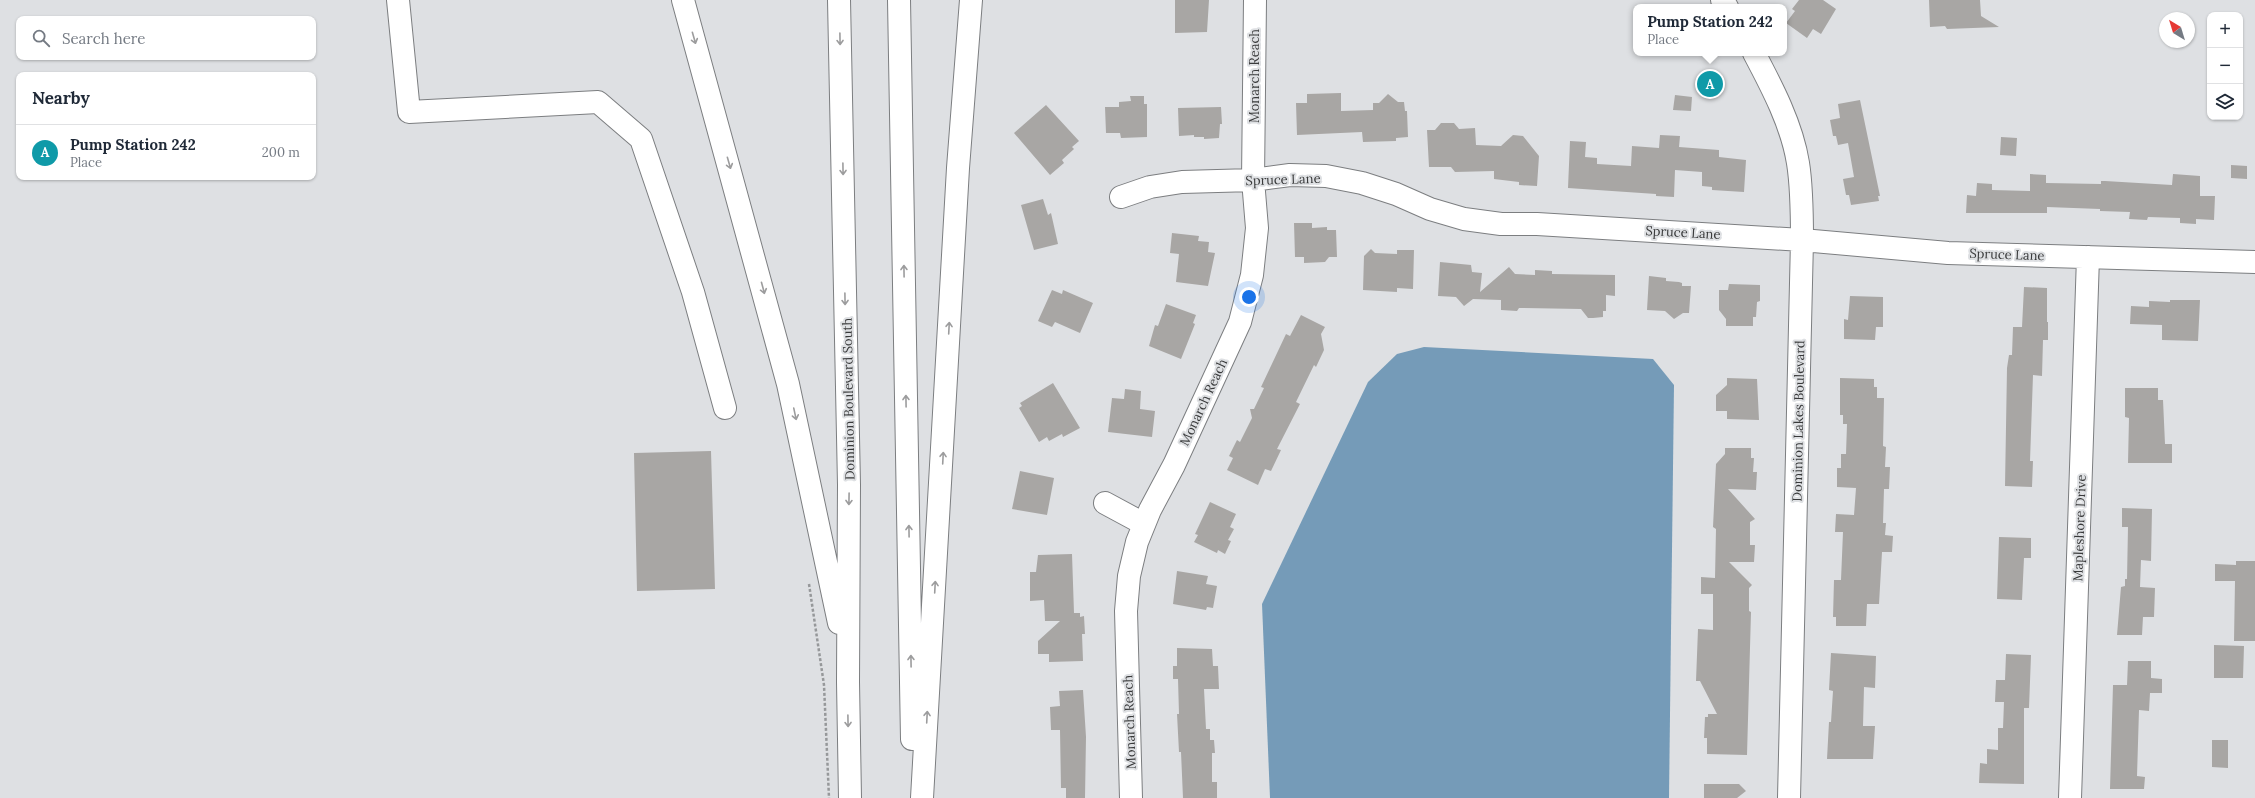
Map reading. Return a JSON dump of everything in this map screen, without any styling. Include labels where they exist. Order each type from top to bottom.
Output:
[{"type":"main road","points":[[398,0],[409,112],[598,102],[641,139],[693,292],[725,408]]},
{"type":"main road","points":[[683,0],[740,200],[788,384],[848,674]]},
{"type":"main road","name":"Dominion Boulevard South","points":[[839,0],[850,485],[848,674],[850,798]]},
{"type":"main road","points":[[899,0],[914,798]]},
{"type":"main road","points":[[922,798],[958,168],[971,0]]},
{"type":"main road","name":"Monarch Reach","points":[[1132,798],[1126,611],[1129,576],[1137,542],[1144,524],[1240,322],[1252,276],[1257,228],[1253,180],[1255,0]]},
{"type":"main road","name":"Dominion Lakes Boulevard","points":[[1756,56],[1772,87],[1787,125],[1798,162],[1802,240],[1789,798]]},
{"type":"main road","name":"Spruce Lane","points":[[1121,197],[1150,187],[1182,182],[1253,180],[1290,176],[1326,176],[1347,180],[1396,194],[1430,209],[1464,219],[1501,224],[1537,224],[1802,240],[1948,253],[2255,262]]},
{"type":"main road","name":"Mapleshore Drive","points":[[2070,798],[2088,257]]},
{"type":"main road","points":[[1105,503],[1144,524]]},
{"type":"path","points":[[824,685],[829,798]]},
{"type":"water","points":[[1424,347],[1653,359],[1674,385],[1669,798],[1270,798],[1262,604],[1368,382],[1397,354]]},
{"type":"building","points":[[1175,0],[1209,0],[1207,32],[1175,33]]},
{"type":"building","points":[[1799,0],[1823,0],[1836,9],[1821,34],[1813,29],[1807,38],[1787,24],[1795,11],[1792,9]]},
{"type":"building","points":[[1929,0],[1980,0],[1981,16],[1999,27],[1947,29],[1945,26],[1930,27]]},
{"type":"building","points":[[1341,93],[1341,111],[1373,110],[1373,103],[1379,103],[1388,94],[1398,102],[1404,102],[1405,111],[1407,111],[1408,137],[1396,138],[1396,141],[1363,142],[1362,132],[1297,135],[1296,103],[1307,103],[1307,94]]},
{"type":"building","points":[[1675,95],[1692,97],[1691,111],[1673,110]]},
{"type":"building","points":[[1130,96],[1144,96],[1144,104],[1147,104],[1147,137],[1121,138],[1120,133],[1106,133],[1105,107],[1119,107],[1119,102],[1131,101]]},
{"type":"building","points":[[1860,100],[1880,196],[1878,196],[1879,201],[1851,205],[1849,195],[1846,195],[1843,179],[1854,177],[1848,143],[1838,145],[1836,136],[1833,136],[1830,120],[1840,118],[1838,104]]},
{"type":"building","points":[[1046,105],[1079,141],[1072,147],[1074,149],[1062,160],[1064,163],[1050,175],[1014,133]]},
{"type":"building","points":[[1221,107],[1222,124],[1220,124],[1219,138],[1204,139],[1204,137],[1194,137],[1194,135],[1179,136],[1178,108]]},
{"type":"building","points":[[1441,123],[1454,123],[1459,129],[1475,128],[1476,145],[1501,146],[1513,135],[1523,136],[1539,156],[1537,186],[1519,185],[1519,182],[1494,179],[1494,171],[1455,172],[1451,167],[1429,167],[1427,130],[1435,130]]},
{"type":"building","points":[[1660,135],[1680,136],[1679,147],[1719,150],[1719,157],[1746,160],[1744,192],[1712,190],[1712,187],[1702,186],[1702,172],[1675,170],[1674,197],[1656,196],[1656,194],[1568,188],[1570,141],[1586,142],[1585,157],[1597,158],[1597,164],[1631,166],[1632,146],[1659,148]]},
{"type":"building","points":[[2001,137],[2017,138],[2016,156],[2000,155]]},
{"type":"building","points":[[2231,165],[2247,166],[2247,179],[2231,178]]},
{"type":"building","points":[[2030,174],[2046,175],[2046,183],[2101,184],[2101,181],[2105,181],[2172,185],[2173,174],[2200,176],[2200,196],[2215,196],[2214,220],[2196,219],[2196,224],[2180,223],[2180,218],[2148,217],[2147,220],[2129,219],[2130,212],[2047,207],[2047,213],[1966,213],[1967,195],[1976,196],[1977,183],[1992,184],[1992,190],[2030,191]]},
{"type":"building","points":[[1043,199],[1048,215],[1051,213],[1058,244],[1034,250],[1021,205]]},
{"type":"building","points":[[1294,223],[1312,223],[1312,228],[1327,227],[1327,230],[1336,230],[1337,257],[1329,257],[1325,262],[1304,263],[1304,257],[1295,257]]},
{"type":"building","points":[[1172,233],[1199,236],[1198,241],[1209,242],[1208,252],[1215,253],[1208,286],[1176,282],[1179,254],[1170,253]]},
{"type":"building","points":[[1371,249],[1375,253],[1397,254],[1397,250],[1414,250],[1413,289],[1397,288],[1397,292],[1363,290],[1364,256]]},
{"type":"building","points":[[1440,262],[1471,265],[1472,272],[1482,273],[1480,292],[1509,267],[1515,274],[1535,275],[1535,270],[1552,271],[1552,274],[1615,275],[1615,296],[1606,295],[1606,311],[1603,311],[1603,317],[1593,318],[1588,318],[1581,309],[1519,308],[1517,311],[1501,310],[1501,300],[1473,299],[1464,306],[1456,297],[1438,296]]},
{"type":"building","points":[[1649,276],[1666,278],[1666,281],[1682,283],[1682,286],[1691,286],[1689,313],[1683,313],[1674,319],[1665,311],[1647,310]]},
{"type":"building","points":[[1729,284],[1760,285],[1760,301],[1757,302],[1756,317],[1753,317],[1753,326],[1726,326],[1726,319],[1719,310],[1719,290],[1728,290]]},
{"type":"building","points":[[2024,287],[2047,288],[2048,340],[2043,340],[2042,376],[2033,375],[2030,461],[2033,461],[2032,487],[2005,486],[2007,368],[2009,355],[2012,355],[2013,327],[2022,327]]},
{"type":"building","points":[[1052,290],[1062,294],[1063,290],[1093,303],[1080,333],[1055,322],[1052,327],[1038,321]]},
{"type":"building","points":[[1850,296],[1883,297],[1883,327],[1876,327],[1875,340],[1844,339],[1844,319],[1848,320]]},
{"type":"building","points":[[2170,300],[2200,300],[2198,341],[2162,340],[2162,325],[2130,324],[2131,306],[2149,307],[2149,301],[2170,302]]},
{"type":"building","points":[[1166,304],[1196,315],[1193,323],[1195,324],[1181,359],[1149,346],[1155,325],[1158,326]]},
{"type":"building","points":[[1301,315],[1325,327],[1321,334],[1324,350],[1316,367],[1314,365],[1296,402],[1300,404],[1277,449],[1281,450],[1271,471],[1265,469],[1258,485],[1227,470],[1233,458],[1229,456],[1237,440],[1240,442],[1252,418],[1250,409],[1254,409],[1264,388],[1261,387],[1286,334],[1290,336]]},
{"type":"building","points":[[1727,378],[1757,379],[1759,420],[1727,419],[1727,411],[1716,411],[1716,395],[1727,385]]},
{"type":"building","points":[[1840,378],[1874,379],[1874,387],[1877,387],[1877,398],[1884,398],[1883,446],[1886,447],[1885,467],[1890,467],[1889,489],[1884,489],[1883,523],[1886,523],[1885,535],[1893,536],[1892,552],[1882,552],[1879,604],[1867,604],[1866,626],[1836,626],[1836,617],[1833,617],[1834,580],[1841,580],[1843,532],[1835,532],[1836,514],[1854,515],[1856,488],[1837,487],[1837,468],[1841,468],[1841,454],[1846,454],[1847,424],[1843,424],[1843,415],[1840,415]]},
{"type":"building","points":[[1053,383],[1080,428],[1063,437],[1062,434],[1049,441],[1047,437],[1039,442],[1019,408],[1022,406],[1020,403]]},
{"type":"building","points":[[2125,388],[2158,388],[2158,400],[2163,400],[2165,444],[2172,444],[2172,463],[2128,463],[2129,418],[2125,417]]},
{"type":"building","points":[[1125,389],[1141,391],[1140,409],[1155,411],[1152,437],[1108,432],[1112,398],[1124,399]]},
{"type":"building","points":[[1725,448],[1751,448],[1751,458],[1754,458],[1753,472],[1757,472],[1756,490],[1728,489],[1755,519],[1750,522],[1750,545],[1755,545],[1754,562],[1729,562],[1752,585],[1749,588],[1749,611],[1751,612],[1747,755],[1707,754],[1707,738],[1704,738],[1705,717],[1708,717],[1708,714],[1717,714],[1700,681],[1696,681],[1698,629],[1713,630],[1713,594],[1701,594],[1701,577],[1715,578],[1716,529],[1713,527],[1716,464],[1725,454]]},
{"type":"building","points":[[711,451],[715,589],[637,591],[634,453]]},
{"type":"building","points":[[1020,471],[1054,478],[1047,515],[1012,509]]},
{"type":"building","points":[[1210,502],[1236,514],[1230,527],[1234,529],[1228,540],[1231,541],[1225,554],[1218,550],[1217,553],[1194,542],[1198,535],[1195,534]]},
{"type":"building","points":[[2122,508],[2152,509],[2151,561],[2141,560],[2140,587],[2155,588],[2154,617],[2143,617],[2142,635],[2117,635],[2121,587],[2125,586],[2125,579],[2127,579],[2128,527],[2122,527]]},
{"type":"building","points":[[1999,537],[2031,538],[2031,558],[2024,558],[2022,600],[1997,599]]},
{"type":"building","points":[[1072,554],[1074,613],[1080,613],[1080,617],[1084,616],[1085,634],[1082,634],[1083,661],[1049,662],[1049,654],[1038,654],[1038,641],[1060,621],[1045,621],[1044,600],[1030,601],[1030,572],[1036,572],[1038,555]]},
{"type":"building","points":[[2236,561],[2255,561],[2255,641],[2234,641],[2235,581],[2215,581],[2215,564],[2236,565]]},
{"type":"building","points":[[1177,571],[1208,576],[1206,584],[1217,586],[1213,608],[1207,607],[1206,610],[1173,604]]},
{"type":"building","points":[[2214,645],[2244,646],[2243,678],[2214,678]]},
{"type":"building","points":[[1177,648],[1212,649],[1213,666],[1218,666],[1219,689],[1204,689],[1206,729],[1210,729],[1210,740],[1214,740],[1215,753],[1212,753],[1212,782],[1217,782],[1217,798],[1183,798],[1181,752],[1179,752],[1177,714],[1179,714],[1178,679],[1173,679],[1173,666],[1177,666]]},
{"type":"building","points":[[1831,653],[1876,656],[1875,688],[1864,687],[1863,726],[1875,726],[1873,759],[1827,759],[1829,722],[1831,722],[1833,691],[1829,690]]},
{"type":"building","points":[[2006,654],[2031,655],[2029,708],[2024,708],[2024,784],[1979,783],[1980,763],[1987,764],[1987,749],[1998,750],[1998,728],[2003,728],[2004,702],[1995,702],[1996,680],[2005,680]]},
{"type":"building","points":[[2128,661],[2151,661],[2151,678],[2162,679],[2162,693],[2150,693],[2149,711],[2139,710],[2137,776],[2145,777],[2144,789],[2110,789],[2113,685],[2127,685]]},
{"type":"building","points":[[1083,690],[1086,737],[1085,798],[1066,798],[1066,788],[1061,788],[1060,730],[1051,730],[1050,707],[1060,706],[1059,691]]},
{"type":"building","points":[[2212,740],[2228,740],[2228,768],[2212,767]]},
{"type":"building","points":[[1704,784],[1739,784],[1746,791],[1737,798],[1704,798]]},
{"type":"place","name":"Pump Station 242","points":[[1710,84]]}]
